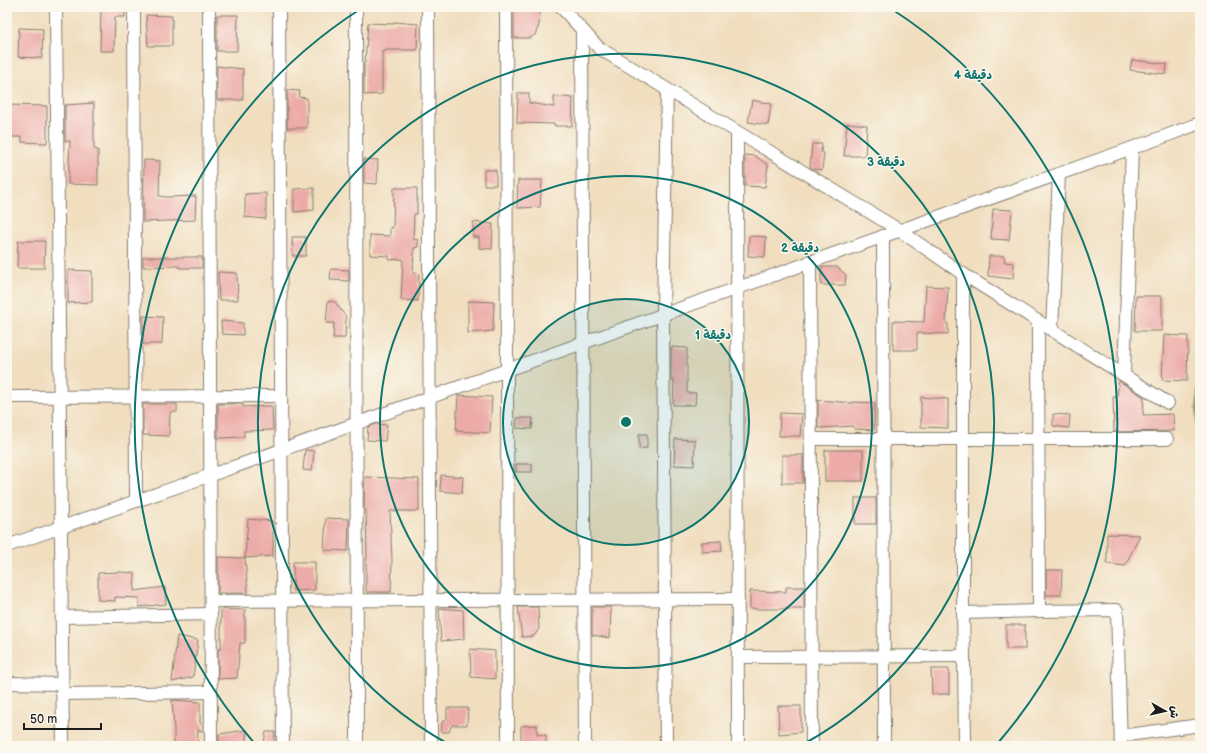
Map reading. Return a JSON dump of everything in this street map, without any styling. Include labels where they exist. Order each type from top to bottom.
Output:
[{"type":"street","points":[[56,7],[63,746]]},
{"type":"street","points":[[134,7],[136,500]]},
{"type":"street","points":[[209,7],[211,746]]},
{"type":"street","points":[[279,7],[283,746]]},
{"type":"street","points":[[356,7],[357,746]]},
{"type":"street","points":[[428,7],[431,746]]},
{"type":"street","points":[[506,7],[508,746]]},
{"type":"street","points":[[561,7],[599,48],[899,230],[963,274],[1168,403]]},
{"type":"street","points":[[582,30],[585,746]]},
{"type":"street","points":[[666,746],[663,314],[667,89]]},
{"type":"street","points":[[7,546],[1059,174],[1200,122]]},
{"type":"street","points":[[736,132],[738,746]]},
{"type":"street","points":[[1124,375],[1132,148]]},
{"type":"street","points":[[1052,330],[1059,174]]},
{"type":"street","points":[[883,236],[884,746]]},
{"type":"street","points":[[810,261],[812,746]]},
{"type":"street","points":[[963,274],[964,746]]},
{"type":"street","points":[[1038,321],[1039,611]]},
{"type":"street","points":[[7,397],[281,396]]},
{"type":"street","points":[[811,440],[1167,439]]},
{"type":"street","points":[[211,601],[738,600]]},
{"type":"street","points":[[963,613],[1117,610],[1121,741],[1200,725]]},
{"type":"street","points":[[62,616],[211,614]]},
{"type":"street","points":[[738,657],[964,656]]},
{"type":"street","points":[[7,683],[62,689],[211,692]]},
{"type":"green space","points":[[1200,239],[1200,480],[1196,479]]},
{"type":"building","points":[[101,7],[125,7],[125,17],[115,17],[114,51],[100,51]]},
{"type":"building","points":[[514,7],[538,7],[540,14],[539,25],[535,35],[530,38],[514,38]]},
{"type":"building","points":[[146,15],[172,16],[172,46],[148,46]]},
{"type":"building","points":[[217,15],[238,15],[237,51],[217,51]]},
{"type":"building","points":[[394,22],[418,24],[417,50],[382,51],[382,94],[364,95],[364,63],[368,23],[394,24]]},
{"type":"building","points":[[19,28],[43,29],[42,58],[18,57]]},
{"type":"building","points":[[1132,60],[1167,64],[1166,74],[1130,70]]},
{"type":"building","points":[[217,66],[243,69],[243,100],[217,100]]},
{"type":"building","points":[[287,90],[300,91],[299,97],[307,98],[307,128],[287,128]]},
{"type":"building","points":[[518,93],[529,93],[529,103],[554,107],[554,96],[573,98],[572,126],[517,123]]},
{"type":"building","points":[[752,100],[771,104],[768,125],[748,122]]},
{"type":"building","points":[[94,103],[94,149],[98,150],[98,185],[68,184],[70,141],[65,141],[65,105]]},
{"type":"building","points":[[7,105],[47,106],[47,143],[22,142],[22,137],[7,137]]},
{"type":"building","points":[[847,123],[867,125],[865,156],[844,156]]},
{"type":"building","points":[[812,144],[822,144],[821,152],[824,153],[822,170],[813,169],[810,167]]},
{"type":"building","points":[[745,155],[755,156],[768,165],[765,187],[745,186]]},
{"type":"building","points":[[364,159],[378,160],[377,184],[364,183]]},
{"type":"building","points":[[144,160],[160,161],[159,196],[196,196],[195,220],[143,222]]},
{"type":"building","points":[[484,170],[496,170],[496,185],[484,185]]},
{"type":"building","points":[[518,180],[542,180],[540,207],[517,208]]},
{"type":"building","points":[[314,188],[314,210],[294,212],[294,189]]},
{"type":"building","points":[[394,188],[417,188],[417,214],[414,214],[413,239],[418,240],[418,247],[414,248],[413,273],[419,274],[418,301],[401,300],[403,259],[389,260],[389,256],[370,255],[370,235],[390,236],[390,227],[393,228]]},
{"type":"building","points":[[266,193],[266,219],[245,217],[245,194]]},
{"type":"building","points":[[993,209],[1012,210],[1009,240],[991,239]]},
{"type":"building","points":[[473,222],[493,224],[492,249],[479,248],[479,237],[473,237]]},
{"type":"building","points":[[749,236],[766,237],[765,257],[748,256]]},
{"type":"building","points":[[292,237],[306,237],[306,256],[293,256]]},
{"type":"building","points":[[18,241],[45,241],[44,268],[17,268]]},
{"type":"building","points":[[989,256],[1004,256],[1005,262],[1014,263],[1013,279],[988,276]]},
{"type":"building","points":[[143,257],[202,257],[202,268],[179,268],[179,266],[143,267]]},
{"type":"building","points":[[821,267],[837,267],[846,275],[845,285],[821,285]]},
{"type":"building","points":[[331,269],[349,270],[349,281],[330,280]]},
{"type":"building","points":[[68,270],[92,271],[92,302],[68,303]]},
{"type":"building","points":[[218,272],[237,273],[238,300],[219,300]]},
{"type":"building","points":[[926,286],[948,287],[946,323],[948,324],[948,334],[917,333],[917,350],[893,350],[893,321],[924,322]]},
{"type":"building","points":[[1136,296],[1162,296],[1162,331],[1135,331]]},
{"type":"building","points":[[328,301],[335,302],[346,317],[345,338],[333,338],[334,323],[326,323]]},
{"type":"building","points":[[468,301],[494,302],[493,331],[468,333]]},
{"type":"building","points":[[143,316],[163,317],[162,344],[143,344]]},
{"type":"building","points":[[221,321],[243,323],[243,335],[222,334]]},
{"type":"building","points":[[1164,335],[1188,336],[1187,381],[1162,380]]},
{"type":"building","points":[[671,347],[687,348],[687,393],[696,393],[695,405],[673,405],[674,380],[671,381]]},
{"type":"building","points":[[1119,381],[1144,397],[1143,415],[1173,414],[1174,431],[1114,432],[1113,397],[1117,397]]},
{"type":"building","points":[[458,395],[492,397],[490,433],[456,431]]},
{"type":"building","points":[[921,397],[948,399],[948,428],[921,427]]},
{"type":"building","points":[[818,400],[875,403],[874,430],[854,429],[854,426],[818,428]]},
{"type":"building","points":[[143,404],[177,404],[177,412],[170,412],[169,436],[143,435]]},
{"type":"building","points":[[218,404],[243,404],[243,407],[272,406],[273,430],[244,431],[244,437],[218,438]]},
{"type":"building","points":[[780,413],[802,414],[800,436],[779,436]]},
{"type":"building","points":[[1053,414],[1070,415],[1069,428],[1053,426]]},
{"type":"building","points":[[517,418],[533,418],[532,429],[516,428]]},
{"type":"building","points":[[376,424],[387,425],[385,441],[367,440],[368,427]]},
{"type":"building","points":[[639,434],[647,434],[647,448],[639,449]]},
{"type":"building","points":[[675,439],[695,440],[694,466],[674,465]]},
{"type":"building","points":[[305,450],[314,451],[312,471],[303,470]]},
{"type":"building","points":[[825,450],[863,450],[863,481],[825,481]]},
{"type":"building","points":[[782,455],[803,455],[803,483],[782,483]]},
{"type":"building","points":[[516,464],[532,464],[532,472],[516,472]]},
{"type":"building","points":[[441,475],[463,477],[462,493],[440,491]]},
{"type":"building","points":[[365,477],[419,479],[419,511],[390,511],[392,560],[391,592],[366,592],[366,510],[364,510]]},
{"type":"building","points":[[855,498],[876,498],[876,524],[855,524]]},
{"type":"building","points":[[326,518],[349,519],[348,551],[324,550]]},
{"type":"building","points":[[248,519],[273,521],[273,556],[245,558]]},
{"type":"building","points":[[1107,534],[1140,535],[1125,566],[1107,564]]},
{"type":"building","points":[[721,541],[722,551],[702,552],[702,542]]},
{"type":"building","points":[[218,557],[245,558],[248,593],[218,593]]},
{"type":"building","points":[[293,562],[315,562],[315,590],[293,591]]},
{"type":"building","points":[[1046,570],[1062,570],[1061,595],[1046,595]]},
{"type":"building","points":[[98,573],[135,573],[134,591],[165,587],[166,604],[139,607],[139,598],[115,597],[115,601],[98,600]]},
{"type":"building","points":[[786,587],[804,587],[804,609],[750,609],[750,591],[786,592]]},
{"type":"building","points":[[518,607],[538,607],[539,629],[534,636],[522,637]]},
{"type":"building","points":[[592,607],[611,607],[610,638],[592,635]]},
{"type":"building","points":[[439,608],[463,610],[464,639],[441,641]]},
{"type":"building","points":[[221,609],[245,610],[245,643],[240,643],[237,678],[218,679],[218,649],[221,649]]},
{"type":"building","points":[[1006,625],[1025,625],[1025,649],[1006,649]]},
{"type":"building","points":[[177,636],[198,640],[193,677],[172,682]]},
{"type":"building","points":[[470,649],[495,651],[495,679],[471,677]]},
{"type":"building","points":[[931,669],[949,669],[949,694],[932,694]]},
{"type":"building","points":[[172,700],[200,702],[200,723],[203,725],[203,731],[198,730],[197,746],[174,746]]},
{"type":"building","points":[[778,706],[801,706],[801,732],[779,734]]},
{"type":"building","points":[[447,708],[468,708],[467,725],[452,725],[449,732],[441,732],[442,722],[447,719]]},
{"type":"building","points":[[537,725],[537,734],[546,735],[546,746],[521,746],[521,726]]},
{"type":"building","points":[[247,730],[245,746],[219,746],[219,734]]},
{"type":"building","points":[[266,732],[275,732],[274,744],[264,742]]}]
